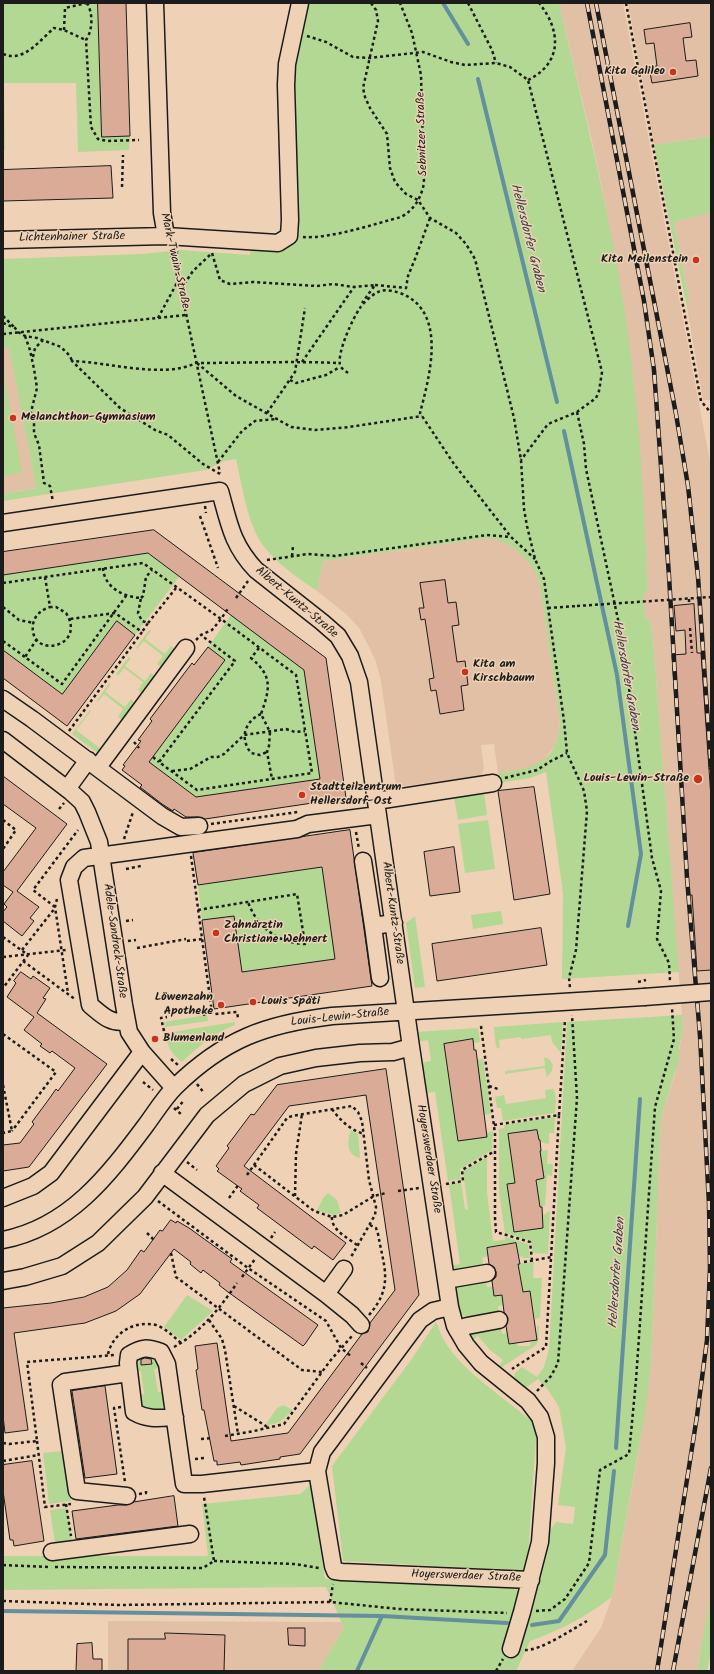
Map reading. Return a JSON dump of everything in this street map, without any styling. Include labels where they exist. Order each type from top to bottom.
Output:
[{"type":"street","name":"Mark-Twain-Straße","points":[[155,3],[162,213],[166,236]]},
{"type":"street","points":[[166,236],[278,243],[289,236],[290,220],[286,86],[287,64],[300,3]]},
{"type":"street","name":"Lichtenhainer Straße","points":[[3,240],[166,236]]},
{"type":"street","points":[[3,523],[220,491]]},
{"type":"street","name":"Albert-Kuntz-Straße","points":[[220,491],[237,547],[256,570],[338,636],[350,656],[359,682],[406,1011]]},
{"type":"street","points":[[67,789],[93,764],[186,648]]},
{"type":"street","points":[[3,699],[93,764],[141,802],[181,828],[199,826]]},
{"type":"street","name":"Adele-Sandrock-Straße","points":[[3,740],[67,789],[82,802],[88,812],[99,842],[102,856],[126,1022],[134,1041],[142,1052],[180,1093]]},
{"type":"street","points":[[126,1022],[120,1023],[108,1020],[90,1005],[69,880],[74,867],[84,858],[297,829],[308,824],[354,818],[377,808],[493,783]]},
{"type":"street","points":[[363,861],[380,978]]},
{"type":"street","points":[[373,926],[394,923]]},
{"type":"street","name":"Louis-Lewin-Straße","points":[[3,1240],[32,1231],[60,1218],[91,1193],[213,1055],[236,1041],[259,1031],[303,1020],[406,1011],[711,992]]},
{"type":"street","name":"Hoyerswerdaer Straße","points":[[336,1571],[531,1580],[540,1542],[546,1463],[546,1437],[540,1417],[528,1401],[481,1364],[457,1330],[450,1307],[406,1011]]},
{"type":"street","points":[[3,1281],[25,1277],[62,1266],[98,1243],[147,1194],[207,1115],[244,1084],[280,1066],[316,1058],[360,1053],[393,1052],[411,1047]]},
{"type":"street","points":[[3,1198],[32,1186],[51,1173],[142,1052]]},
{"type":"street","points":[[162,1173],[326,1294],[357,1320]]},
{"type":"street","points":[[326,1294],[344,1269]]},
{"type":"street","points":[[446,1280],[487,1273]]},
{"type":"street","points":[[336,1571],[333,1566],[318,1470],[322,1452],[420,1320],[433,1311],[450,1307]]},
{"type":"street","points":[[457,1330],[467,1326],[499,1320]]},
{"type":"street","points":[[175,1416],[154,1419],[143,1417],[134,1412],[128,1363],[129,1355],[138,1349],[150,1348],[161,1352],[164,1355],[167,1364],[175,1416],[184,1484],[202,1484],[318,1470]]},
{"type":"street","points":[[127,1496],[78,1491],[61,1385],[65,1382],[129,1373]]},
{"type":"street","points":[[52,1552],[190,1534]]},
{"type":"street","points":[[511,1649],[531,1580]]},
{"type":"path","points":[[64,30],[65,8],[88,3],[91,9],[91,33],[86,40],[91,127],[98,138],[107,141],[139,140]]},
{"type":"path","points":[[371,3],[376,10],[378,20],[363,88],[365,97],[387,134],[390,168],[395,182],[406,194],[418,200],[430,218],[456,233],[466,244],[475,259],[514,418],[521,460],[524,510],[535,560],[544,580],[564,721],[567,753],[584,791],[587,811],[576,950],[570,978],[571,990]]},
{"type":"path","name":"Sebnitzer Straße","points":[[289,236],[313,237],[350,230],[401,217],[409,213],[418,200],[424,183],[421,75],[412,33],[400,3]]},
{"type":"path","points":[[468,3],[492,50],[496,63]]},
{"type":"path","points":[[528,80],[539,74],[552,59],[556,41],[548,14],[539,3]]},
{"type":"path","points":[[626,3],[701,401],[711,413]]},
{"type":"path","points":[[3,54],[9,57],[23,55],[54,28],[64,30],[86,40]]},
{"type":"path","points":[[293,34],[312,37],[352,57],[369,58],[423,52],[464,65],[496,63],[510,67],[528,80],[542,142],[602,372],[599,391],[596,398],[577,412],[548,424],[521,460]]},
{"type":"path","points":[[122,187],[123,155]]},
{"type":"path","points":[[181,290],[193,271],[212,253],[220,280],[230,284],[253,282],[317,286],[333,284],[354,287],[375,285],[406,288],[408,276],[430,218]]},
{"type":"path","name":"Mark-Twain-Straße","points":[[166,236],[179,281],[218,463],[222,482],[220,491]]},
{"type":"path","points":[[158,318],[179,281]]},
{"type":"path","points":[[348,373],[340,367],[339,363],[342,346],[349,328],[375,285]]},
{"type":"path","points":[[302,362],[354,287]]},
{"type":"path","points":[[361,306],[379,291],[400,293],[412,299],[420,306],[427,319],[431,335],[432,361],[420,413],[454,464],[511,537],[535,560]]},
{"type":"path","points":[[267,413],[295,372],[306,308]]},
{"type":"path","points":[[3,334],[186,315]]},
{"type":"path","points":[[3,316],[18,332],[25,336],[43,340],[61,347],[70,356],[72,361],[120,408],[155,430],[168,435],[203,464],[220,474]]},
{"type":"path","points":[[3,324],[15,328]]},
{"type":"path","points":[[25,336],[32,360],[37,388],[31,412],[34,422],[34,432],[39,445],[44,483],[50,486],[52,497]]},
{"type":"path","points":[[32,360],[35,348],[43,340]]},
{"type":"path","points":[[72,361],[144,369],[168,369],[196,363],[272,363],[296,361],[339,363]]},
{"type":"path","points":[[196,363],[236,396],[291,427],[315,430],[349,427],[422,416]]},
{"type":"path","points":[[290,380],[296,383],[326,375],[340,367]]},
{"type":"path","points":[[577,412],[584,444],[586,469],[622,643],[652,858],[661,891],[657,939],[669,963],[670,986]]},
{"type":"path","points":[[218,463],[242,431],[255,421],[279,419]]},
{"type":"path","points":[[200,516],[218,568]]},
{"type":"path","points":[[236,598],[256,570],[268,560],[308,554],[335,556],[487,535],[511,537]]},
{"type":"path","points":[[292,556],[293,546]]},
{"type":"path","points":[[3,583],[143,563],[296,675],[312,773],[197,790],[153,757]]},
{"type":"path","points":[[103,568],[105,580],[111,586],[126,596],[141,598]]},
{"type":"path","points":[[148,623],[142,621],[138,613],[146,577],[152,570]]},
{"type":"path","points":[[45,577],[50,607]]},
{"type":"path","points":[[62,742],[148,623],[176,588]]},
{"type":"path","points":[[3,641],[62,684],[126,596]]},
{"type":"path","points":[[548,608],[711,597]]},
{"type":"path","points":[[689,599],[689,605]]},
{"type":"path","points":[[3,607],[19,620],[34,623]]},
{"type":"path","points":[[50,607],[66,613],[70,619],[71,626],[67,638],[62,644],[54,647],[45,646],[37,640],[34,635],[34,620],[40,612],[50,607]]},
{"type":"path","points":[[186,648],[201,635],[212,630],[229,607]]},
{"type":"path","points":[[70,619],[115,613],[142,632]]},
{"type":"path","points":[[690,628],[692,652]]},
{"type":"path","points":[[159,762],[235,661],[201,635]]},
{"type":"path","points":[[26,657],[37,640]]},
{"type":"path","points":[[259,648],[251,658],[263,669],[268,682],[269,692],[261,714],[270,732],[267,752],[272,779]]},
{"type":"path","points":[[172,771],[190,769],[211,757],[218,757],[224,754],[244,735],[248,724],[254,717],[261,714]]},
{"type":"path","points":[[244,735],[286,729],[295,732],[305,731]]},
{"type":"path","points":[[244,735],[247,748],[251,753],[260,755],[267,752]]},
{"type":"path","points":[[493,783],[501,779],[537,770],[551,760],[567,753]]},
{"type":"path","points":[[124,853],[123,842],[131,815],[141,802]]},
{"type":"path","points":[[199,826],[300,812]]},
{"type":"path","points":[[354,818],[360,858],[363,861]]},
{"type":"path","points":[[3,820],[16,830],[3,849]]},
{"type":"path","points":[[23,961],[68,993],[55,908],[33,890],[78,830]]},
{"type":"path","points":[[189,844],[212,1013]]},
{"type":"path","points":[[198,910],[296,894],[305,944],[285,941],[265,930],[256,919],[248,902]]},
{"type":"path","points":[[22,950],[55,908]]},
{"type":"path","points":[[3,937],[28,955]]},
{"type":"path","points":[[137,948],[186,940],[202,939]]},
{"type":"path","points":[[3,956],[28,955],[80,948]]},
{"type":"path","points":[[3,988],[28,955]]},
{"type":"path","points":[[3,1601],[119,1605],[330,1602],[399,1609],[489,1613],[550,1610],[564,1599],[589,1563],[600,1470],[629,1454],[636,1380],[655,1107],[674,1040],[671,1002]]},
{"type":"path","points":[[528,1401],[551,1376],[558,1362],[577,1098],[572,1010]]},
{"type":"path","points":[[197,1013],[214,1014],[237,1012],[238,1018]]},
{"type":"path","points":[[565,1016],[579,1015]]},
{"type":"path","points":[[164,1031],[162,1018],[167,1017]]},
{"type":"path","points":[[499,1378],[546,1347],[565,1020]]},
{"type":"path","points":[[480,1026],[494,1124],[496,1232],[530,1242],[532,1260]]},
{"type":"path","points":[[3,1034],[56,1072],[12,1131],[3,1133]]},
{"type":"path","points":[[195,1089],[203,1081]]},
{"type":"path","points":[[3,1085],[12,1131]]},
{"type":"path","points":[[489,1086],[498,1089]]},
{"type":"path","points":[[171,1116],[180,1093]]},
{"type":"path","points":[[247,1175],[287,1118],[332,1108],[352,1106],[358,1112],[362,1121],[369,1180],[376,1207],[375,1216],[344,1269]]},
{"type":"path","points":[[332,1108],[351,1128],[364,1134]]},
{"type":"path","points":[[295,1196],[296,1154],[302,1114]]},
{"type":"path","points":[[494,1124],[559,1114]]},
{"type":"path","points":[[398,1191],[463,1181],[462,1170],[495,1151]]},
{"type":"path","points":[[254,1165],[314,1211],[332,1217],[344,1215],[374,1196],[386,1193]]},
{"type":"path","points":[[229,1198],[239,1184]]},
{"type":"path","points":[[147,1194],[248,1268],[326,1321],[341,1348],[352,1357]]},
{"type":"path","points":[[332,1217],[332,1222],[335,1228],[357,1245]]},
{"type":"path","points":[[225,1436],[284,1424],[341,1348],[357,1320],[379,1304],[385,1288],[386,1276],[378,1234],[376,1228],[370,1225]]},
{"type":"path","points":[[271,1237],[275,1232]]},
{"type":"path","points":[[147,1233],[155,1241]]},
{"type":"path","points":[[171,1253],[176,1277],[302,1370],[322,1372]]},
{"type":"path","points":[[524,1262],[552,1257]]},
{"type":"path","points":[[164,1355],[209,1320],[219,1309],[237,1283]]},
{"type":"path","points":[[209,1320],[222,1339],[225,1350],[238,1434]]},
{"type":"path","points":[[234,1406],[269,1428]]},
{"type":"path","points":[[124,1407],[114,1408],[127,1496]]},
{"type":"path","points":[[201,1439],[213,1438]]},
{"type":"path","points":[[3,1461],[39,1456]]},
{"type":"path","points":[[66,1504],[72,1540]]},
{"type":"path","points":[[214,1561],[295,1564],[336,1571]]},
{"type":"path","points":[[511,1649],[531,1651],[587,1621]]},
{"type":"shaded area","points":[[559,3],[623,3],[711,467],[711,1593],[697,1671],[572,1671],[601,1628],[612,1597],[638,1455],[651,1365],[661,1118],[675,1074],[683,1029],[653,639],[650,620],[646,618],[644,613],[644,594],[648,591],[634,382],[623,303],[603,193]]},
{"type":"shaded area","name":"Kita Galileo","points":[[628,3],[711,3],[711,136],[654,145]]},
{"type":"shaded area","points":[[711,213],[711,400],[703,400],[687,308],[689,299],[674,222]]},
{"type":"shaded area","name":"Melanchthon-Gymnasium","points":[[9,347],[36,488],[3,494],[3,349]]},
{"type":"shaded area","name":"Kita am Kirschbaum","points":[[488,538],[503,541],[521,553],[539,580],[560,721],[559,733],[555,746],[542,762],[535,766],[498,773],[494,744],[481,745],[484,769],[481,776],[396,787],[381,681],[376,662],[359,628],[346,614],[317,591],[323,561]]},
{"type":"shaded area","points":[[108,1621],[341,1622],[344,1628],[318,1671],[108,1671]]},
{"type":"green space","points":[[3,3],[98,3],[102,137],[130,136],[129,150],[78,152],[76,83],[4,83],[5,150],[3,150]]},
{"type":"green space","points":[[304,3],[559,3],[612,239],[628,335],[637,409],[648,591],[644,594],[644,613],[646,618],[650,620],[653,639],[679,972],[562,979],[563,893],[546,772],[530,778],[499,783],[498,773],[523,769],[542,761],[549,755],[555,746],[560,721],[539,580],[519,552],[506,544],[488,538],[323,561],[317,591],[294,575],[279,562],[260,541],[251,522],[236,459],[224,461],[206,470],[3,501],[3,494],[36,488],[9,348],[3,349],[3,259],[141,254],[181,250],[250,255],[251,246],[288,247],[294,241],[289,65]]},
{"type":"green space","points":[[711,136],[711,213],[674,222],[689,299],[687,308],[654,145]]},
{"type":"green space","points":[[3,370],[22,472],[3,476]]},
{"type":"green space","points":[[148,553],[179,577],[135,635],[117,621],[62,694],[3,650],[3,575]]},
{"type":"green space","points":[[231,615],[304,670],[320,779],[196,797],[149,762],[225,660],[208,647]]},
{"type":"green space","points":[[149,630],[151,631],[145,639],[165,654],[171,646],[175,650],[162,667],[157,664],[163,656],[144,641],[137,649],[136,648]]},
{"type":"green space","points":[[129,657],[131,658],[125,666],[145,681],[151,673],[155,676],[142,694],[138,690],[143,682],[124,668],[118,676],[116,674]]},
{"type":"green space","points":[[109,683],[111,684],[105,692],[125,707],[131,699],[135,703],[123,720],[118,717],[123,709],[104,694],[98,702],[97,701]]},
{"type":"green space","points":[[90,710],[91,711],[76,730],[101,749],[116,729],[117,730],[99,754],[72,734]]},
{"type":"green space","points":[[484,792],[487,815],[458,820],[454,797]]},
{"type":"green space","points":[[488,820],[495,869],[465,873],[458,824]]},
{"type":"green space","points":[[322,867],[335,959],[242,972],[234,916],[202,920],[198,885]]},
{"type":"green space","points":[[501,911],[503,924],[473,929],[471,915]]},
{"type":"green space","points":[[415,916],[425,987],[415,988],[406,923]]},
{"type":"green space","points":[[207,1015],[208,1021],[165,1027],[164,1022]]},
{"type":"green space","points":[[682,1015],[683,1029],[679,1048],[679,1059],[661,1118],[651,1365],[645,1414],[612,1597],[593,1610],[552,1633],[530,1641],[516,1671],[318,1671],[344,1628],[326,1587],[3,1590],[3,1556],[208,1556],[202,1504],[300,1494],[310,1485],[325,1579],[514,1586],[519,1594],[524,1633],[535,1598],[549,1532],[556,1522],[573,1524],[575,1507],[558,1505],[566,1448],[559,1407],[548,1390],[538,1379],[525,1388],[514,1380],[515,1373],[522,1367],[537,1377],[544,1367],[549,1349],[567,1022]]},
{"type":"green space","points":[[235,1022],[235,1025],[214,1036],[182,1062],[175,1056],[168,1046],[166,1033]]},
{"type":"green space","points":[[563,1022],[561,1053],[552,1042],[551,1035],[499,1040],[500,1049],[496,1047],[494,1027]]},
{"type":"green space","points":[[478,1028],[480,1042],[473,1043],[473,1039],[444,1044],[458,1141],[493,1131],[492,1150],[460,1169],[461,1179],[448,1181],[435,1092],[426,1093],[421,1063],[431,1061],[428,1040],[417,1042],[416,1032]]},
{"type":"green space","points":[[544,1057],[549,1059],[553,1065],[552,1071],[547,1077],[545,1068],[505,1074],[505,1071],[545,1066]]},
{"type":"green space","points":[[483,1059],[491,1114],[484,1115],[476,1060]]},
{"type":"green space","points":[[554,1089],[556,1101],[555,1113],[503,1121],[501,1108],[497,1108],[495,1097],[504,1095],[506,1104],[546,1098],[545,1090]]},
{"type":"green space","points":[[555,1117],[554,1133],[549,1133],[549,1144],[541,1142],[537,1130],[508,1134],[515,1183],[507,1184],[514,1232],[543,1228],[541,1218],[550,1211],[548,1254],[533,1253],[531,1241],[505,1233],[499,1193],[499,1129],[504,1128],[504,1125]]},
{"type":"green space","points":[[351,1130],[358,1134],[360,1158],[352,1154],[350,1151],[348,1143]]},
{"type":"green space","points":[[548,1150],[547,1164],[553,1164],[552,1176],[547,1175],[545,1206],[540,1207],[536,1179],[544,1178],[540,1151]]},
{"type":"green space","points":[[487,1157],[487,1192],[493,1241],[505,1240],[505,1237],[528,1244],[530,1258],[519,1256],[515,1243],[487,1248],[488,1256],[482,1258],[484,1267],[458,1271],[451,1269],[450,1266],[460,1264],[449,1184],[461,1182],[465,1209],[468,1210],[463,1171]]},
{"type":"green space","points":[[328,1193],[337,1200],[341,1213],[335,1215],[317,1211],[323,1198]]},
{"type":"green space","points":[[534,1262],[533,1278],[542,1278],[540,1318],[535,1319],[530,1291],[523,1292],[518,1264]]},
{"type":"green space","points":[[486,1278],[487,1287],[493,1287],[494,1296],[502,1295],[503,1305],[498,1306],[499,1313],[483,1316],[457,1314],[453,1288],[460,1283]]},
{"type":"green space","points":[[187,1295],[213,1311],[181,1340],[164,1327]]},
{"type":"green space","points":[[436,1322],[445,1342],[463,1364],[486,1385],[533,1422],[536,1438],[527,1571],[343,1561],[332,1466],[411,1360]]},
{"type":"green space","points":[[501,1325],[502,1334],[507,1333],[509,1344],[517,1343],[518,1346],[530,1346],[531,1341],[537,1340],[537,1326],[539,1326],[538,1342],[536,1345],[499,1369],[498,1368],[503,1360],[490,1350],[478,1336],[470,1342],[468,1339],[472,1331]]},
{"type":"green space","points":[[151,1351],[162,1367],[154,1369],[158,1392],[166,1391],[164,1406],[156,1412],[140,1407],[136,1395],[144,1394],[141,1371],[133,1372],[134,1359]]},
{"type":"green space","points":[[283,1405],[293,1410],[280,1422],[269,1425],[266,1424],[277,1408]]},
{"type":"green space","points":[[64,1451],[71,1501],[49,1504],[43,1453]]},
{"type":"green space","points":[[67,1508],[72,1541],[55,1543],[50,1510]]},
{"type":"green space","points":[[711,1593],[711,1651],[707,1671],[697,1671]]},
{"type":"building","points":[[98,3],[126,3],[130,136],[102,137]]},
{"type":"building","points":[[690,23],[692,37],[683,38],[686,61],[696,60],[698,76],[652,83],[649,67],[657,66],[654,43],[646,44],[644,30]]},
{"type":"building","points":[[111,166],[113,198],[3,201],[3,170]]},
{"type":"building","points":[[154,530],[326,658],[346,798],[205,819],[198,817],[186,817],[174,809],[173,811],[162,804],[140,787],[142,785],[122,770],[125,766],[123,765],[141,741],[138,740],[152,721],[150,719],[192,663],[194,665],[208,647],[225,660],[149,762],[196,797],[320,779],[304,670],[148,553],[3,575],[3,552]]},
{"type":"building","points":[[445,580],[448,603],[456,602],[459,625],[452,626],[457,662],[465,661],[468,685],[461,686],[464,710],[440,714],[436,690],[431,691],[429,679],[434,678],[425,619],[421,620],[419,608],[424,608],[420,583]]},
{"type":"building","points":[[694,604],[697,653],[701,653],[711,798],[711,970],[697,971],[692,895],[688,895],[672,655],[686,654],[685,630],[676,631],[674,606]]},
{"type":"building","points":[[117,621],[135,635],[67,726],[3,678],[3,650],[62,694]]},
{"type":"building","points":[[3,776],[67,824],[17,891],[39,907],[30,918],[34,921],[22,936],[3,921],[3,912],[7,907],[4,904],[13,892],[3,885],[3,872],[36,828],[3,804]]},
{"type":"building","points":[[534,787],[550,894],[514,900],[498,791]]},
{"type":"building","points":[[350,830],[372,986],[214,1009],[202,920],[234,916],[242,972],[335,959],[322,867],[198,885],[193,853]]},
{"type":"building","points":[[454,847],[460,892],[430,896],[424,852]]},
{"type":"building","points":[[541,928],[547,965],[437,981],[432,944]]},
{"type":"building","points":[[21,972],[31,979],[33,976],[50,988],[43,998],[46,999],[37,1013],[107,1064],[29,1167],[3,1171],[3,1145],[20,1143],[34,1124],[32,1122],[56,1089],[58,1091],[75,1068],[52,1051],[50,1053],[40,1046],[42,1044],[24,1030],[34,1017],[7,997],[16,983],[14,981]]},
{"type":"building","points":[[473,1039],[474,1050],[476,1050],[487,1137],[458,1141],[444,1044]]},
{"type":"building","points":[[386,1069],[419,1295],[300,1454],[280,1457],[280,1459],[241,1465],[240,1462],[217,1465],[217,1461],[214,1461],[204,1410],[202,1410],[196,1370],[198,1369],[195,1346],[217,1343],[231,1441],[288,1433],[362,1334],[368,1332],[370,1323],[395,1290],[366,1095],[289,1106],[244,1166],[346,1243],[333,1260],[314,1246],[312,1249],[257,1208],[259,1205],[240,1191],[242,1189],[217,1171],[219,1169],[216,1166],[229,1148],[227,1146],[251,1114],[254,1115],[277,1085]]},
{"type":"building","points":[[537,1130],[540,1140],[544,1178],[536,1180],[540,1207],[542,1207],[543,1228],[514,1232],[507,1184],[515,1183],[508,1134]]},
{"type":"building","points":[[171,1220],[176,1223],[177,1221],[189,1228],[232,1259],[230,1262],[318,1325],[305,1344],[303,1346],[228,1292],[219,1285],[220,1283],[203,1270],[201,1273],[190,1264],[191,1262],[174,1249],[140,1294],[116,1311],[85,1323],[14,1333],[28,1430],[5,1433],[3,1416],[3,1308],[51,1303],[84,1297],[108,1287],[127,1270],[141,1250],[144,1252],[160,1230],[162,1231]]},
{"type":"building","points":[[516,1243],[523,1292],[530,1291],[537,1340],[509,1344],[506,1326],[508,1318],[504,1312],[502,1295],[494,1296],[492,1281],[496,1277],[496,1272],[494,1267],[489,1264],[487,1248]]},
{"type":"building","points":[[145,1358],[151,1359],[152,1364],[141,1365],[141,1360]]},
{"type":"building","points":[[105,1386],[117,1474],[85,1478],[72,1391]]},
{"type":"building","points":[[32,1461],[44,1541],[14,1546],[13,1540],[10,1540],[3,1491],[3,1465]]},
{"type":"building","points":[[174,1496],[178,1526],[76,1539],[72,1511],[126,1505],[134,1502]]},
{"type":"building","points":[[288,1628],[305,1628],[305,1646],[289,1645]]},
{"type":"building","points":[[165,1633],[225,1635],[224,1671],[128,1671],[128,1639],[165,1639]]},
{"type":"building","points":[[92,1643],[93,1659],[102,1659],[102,1671],[76,1671],[77,1644]]},
{"type":"waterway","name":"Hellersdorfer Graben","points":[[443,3],[468,44]]},
{"type":"waterway","name":"Hellersdorfer Graben","points":[[478,79],[557,402]]},
{"type":"waterway","name":"Hellersdorfer Graben","points":[[564,431],[617,675],[641,854],[628,926]]},
{"type":"waterway","name":"Hellersdorfer Graben","points":[[616,1448],[640,1099]]},
{"type":"waterway","name":"Hellersdorfer Graben","points":[[532,1625],[559,1621],[605,1555],[614,1471]]},
{"type":"waterway","points":[[3,1611],[382,1616]]},
{"type":"waterway","name":"Hellersdorfer Graben","points":[[357,1671],[382,1616],[507,1623]]},
{"type":"railway","points":[[587,3],[644,301],[654,370],[669,576],[687,878],[700,1036],[709,1204],[710,1268],[707,1340],[697,1416],[657,1671]]},
{"type":"railway","points":[[596,3],[676,414],[688,486],[698,577],[711,768]]},
{"type":"railway","points":[[673,1671],[711,1468]]},
{"type":"place","name":"Kita Galileo","points":[[673,72]]},
{"type":"place","name":"Kita Meilenstein","points":[[696,260]]},
{"type":"place","name":"Melanchthon-Gymnasium","points":[[13,418]]},
{"type":"place","name":"Kita am Kirschbaum","points":[[465,672]]},
{"type":"place","name":"Louis-Lewin-Straße","points":[[698,779]]},
{"type":"place","name":"Stadtteilzentrum Hellersdorf-Ost","points":[[302,795]]},
{"type":"place","name":"Zahnärztin Christiane Wehnert","points":[[216,933]]},
{"type":"place","name":"Louis Späti","points":[[253,1002]]},
{"type":"place","name":"Löwenzahn Apotheke","points":[[221,1005]]},
{"type":"place","name":"Blumenland","points":[[155,1039]]}]
